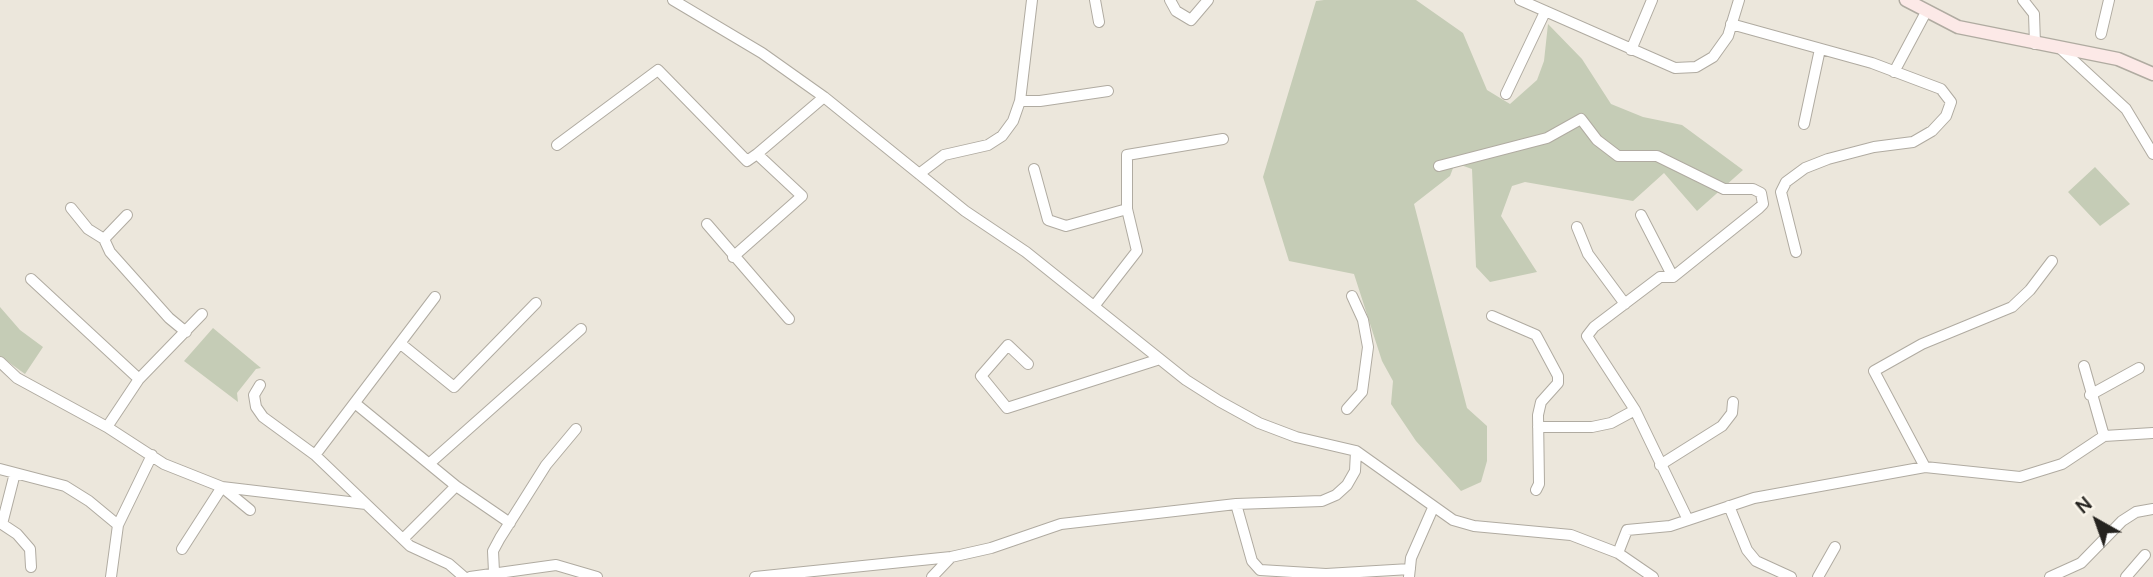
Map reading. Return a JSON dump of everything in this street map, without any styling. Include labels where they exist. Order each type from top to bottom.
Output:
[{"type":"main road","points":[[1906,0],[1958,27],[2118,59],[2153,74]]},
{"type":"street","points":[[673,0],[762,53],[824,97],[919,174],[1095,305],[1185,380],[1259,423],[1296,437],[1356,451],[1453,520],[1474,526],[1571,535],[1618,553],[1653,577]]},
{"type":"street","points":[[919,174],[944,155],[988,145],[1002,136],[1013,121],[1020,101],[1032,0]]},
{"type":"street","points":[[1095,0],[1099,22]]},
{"type":"street","points":[[1170,0],[1176,11],[1191,20],[1208,0]]},
{"type":"street","points":[[1520,0],[1675,68],[1696,67],[1713,57],[1728,36],[1740,0]]},
{"type":"street","points":[[1631,50],[1653,0]]},
{"type":"street","points":[[2023,0],[2034,14],[2035,44]]},
{"type":"street","points":[[2101,34],[2109,0]]},
{"type":"street","points":[[1506,94],[1545,12]]},
{"type":"street","points":[[1894,72],[1926,12]]},
{"type":"street","points":[[1731,23],[1894,72],[1948,94],[1951,102],[1946,116],[1932,131],[1913,142],[1874,147],[1828,159],[1805,168],[1786,182],[1781,192],[1796,252]]},
{"type":"street","points":[[1804,124],[1820,49]]},
{"type":"street","points":[[2061,49],[2126,109],[2153,154]]},
{"type":"street","points":[[557,145],[658,70],[747,161],[824,97]]},
{"type":"street","points":[[1020,101],[1040,102],[1108,91]]},
{"type":"street","points":[[1439,166],[1547,138],[1581,119],[1597,140],[1618,156],[1657,156],[1724,189],[1753,189],[1761,193],[1763,204],[1673,277],[1660,278],[1587,336],[1635,410],[1688,520]]},
{"type":"street","points":[[1095,305],[1138,251],[1127,209],[1127,155],[1223,139]]},
{"type":"street","points":[[733,257],[802,196],[757,154]]},
{"type":"street","points":[[1034,169],[1048,220],[1066,226],[1127,209]]},
{"type":"street","points":[[71,208],[88,229],[104,239],[115,259],[169,318],[186,332]]},
{"type":"street","points":[[104,239],[127,215]]},
{"type":"street","points":[[1641,215],[1673,277]]},
{"type":"street","points":[[707,224],[789,319]]},
{"type":"street","points":[[1577,227],[1588,254],[1625,304]]},
{"type":"street","points":[[1925,467],[1874,372],[1922,344],[2012,307],[2030,290],[2052,261]]},
{"type":"street","points":[[31,279],[139,379]]},
{"type":"street","points":[[1347,409],[1362,392],[1367,347],[1363,320],[1352,296]]},
{"type":"street","points":[[315,455],[435,297]]},
{"type":"street","points":[[401,344],[454,387],[536,303]]},
{"type":"street","points":[[107,427],[139,379],[202,314]]},
{"type":"street","points":[[1492,316],[1536,335],[1558,376],[1558,383],[1541,402],[1538,428],[1539,484],[1536,491]]},
{"type":"street","points":[[430,463],[581,330]]},
{"type":"street","points":[[1028,364],[1008,345],[981,376],[1007,408],[1160,359]]},
{"type":"street","points":[[0,362],[17,378],[107,427],[164,464],[222,487],[367,504]]},
{"type":"street","points":[[2084,366],[2090,395],[2104,436]]},
{"type":"street","points":[[2090,395],[2139,369]]},
{"type":"street","points":[[260,385],[254,396],[256,407],[263,417],[315,455],[410,546],[457,569],[464,577]]},
{"type":"street","points":[[1660,465],[1722,426],[1732,413],[1733,402]]},
{"type":"street","points":[[356,404],[456,486],[510,523]]},
{"type":"street","points":[[1538,428],[1592,427],[1611,423],[1635,410]]},
{"type":"street","points":[[494,572],[493,551],[546,465],[576,429]]},
{"type":"street","points":[[1618,553],[1627,530],[1670,526],[1754,498],[1925,467],[2020,477],[2062,464],[2104,436],[2153,433]]},
{"type":"street","points":[[755,577],[951,557],[991,548],[1061,524],[1236,504],[1322,501],[1336,495],[1355,471],[1356,451]]},
{"type":"street","points":[[111,577],[118,525],[152,456]]},
{"type":"street","points":[[0,469],[65,486],[89,500],[118,525]]},
{"type":"street","points":[[15,473],[1,525],[17,534],[30,549],[31,567]]},
{"type":"street","points":[[403,539],[456,486]]},
{"type":"street","points":[[222,487],[250,510]]},
{"type":"street","points":[[182,549],[222,487]]},
{"type":"street","points":[[1236,504],[1252,561],[1260,570],[1327,576],[1410,573],[1411,558],[1433,508]]},
{"type":"street","points":[[1729,506],[1747,550],[1756,561],[1791,577]]},
{"type":"street","points":[[2050,577],[2081,563],[2122,521],[2136,512],[2153,509]]},
{"type":"street","points":[[1818,577],[1835,547]]},
{"type":"street","points":[[2126,577],[2145,555]]},
{"type":"street","points":[[932,577],[951,557]]},
{"type":"street","points":[[470,577],[556,565],[597,577]]},
{"type":"green space","points":[[1416,0],[1463,33],[1487,90],[1510,104],[1537,80],[1544,61],[1548,24],[1582,59],[1611,104],[1643,117],[1682,125],[1743,170],[1697,211],[1664,173],[1633,201],[1525,182],[1512,186],[1501,216],[1537,272],[1490,282],[1476,267],[1472,169],[1455,163],[1450,176],[1414,204],[1467,408],[1487,426],[1487,461],[1481,482],[1461,491],[1416,441],[1391,404],[1393,381],[1382,361],[1354,274],[1289,261],[1263,177],[1316,1]]},
{"type":"green space","points":[[2095,167],[2130,204],[2100,226],[2068,192]]},
{"type":"green space","points":[[0,307],[20,330],[43,347],[25,374],[0,356]]},
{"type":"green space","points":[[213,328],[261,368],[256,369],[237,393],[238,402],[184,361]]}]
